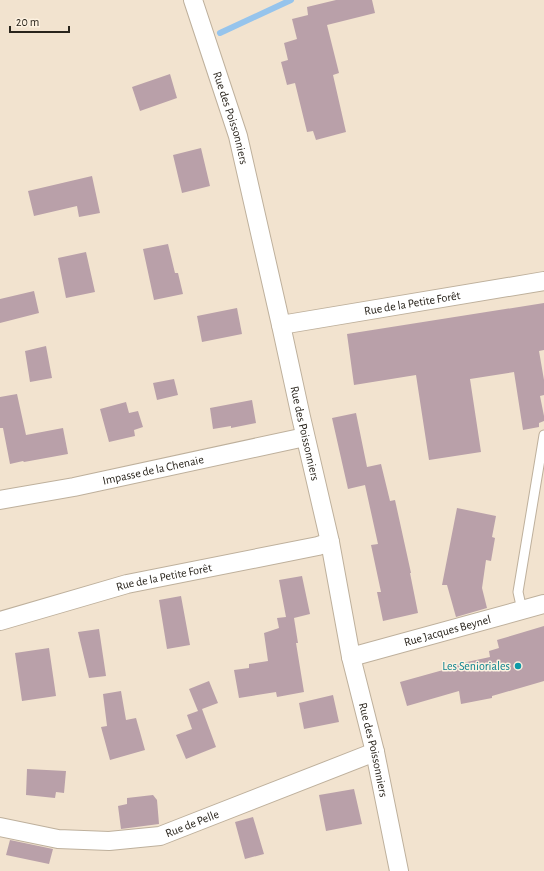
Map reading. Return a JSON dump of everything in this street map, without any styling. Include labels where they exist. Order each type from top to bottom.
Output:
[{"type":"street","name":"Rue des Poissonniers","points":[[193,0],[238,136],[330,542],[351,657],[375,752],[399,871]]},
{"type":"street","name":"Rue de la Petite Forêt","points":[[281,325],[544,281]]},
{"type":"street","name":"Impasse de la Chenaie","points":[[0,500],[74,487],[305,437]]},
{"type":"street","name":"Rue de la Petite Forêt","points":[[0,621],[127,584],[318,546],[330,542]]},
{"type":"street","name":"Rue Jacques Beynel","points":[[351,657],[544,604]]},
{"type":"street","name":"Rue de Pelle","points":[[0,827],[58,839],[109,840],[160,836],[375,752]]},
{"type":"lane","points":[[522,610],[518,592],[544,435]]},
{"type":"building","points":[[336,0],[372,0],[375,13],[327,25],[339,73],[333,75],[346,132],[316,140],[313,131],[307,132],[295,83],[287,85],[281,62],[288,60],[284,43],[297,39],[292,19],[308,15],[307,7]]},
{"type":"building","points":[[170,74],[177,98],[140,111],[132,87]]},
{"type":"building","points":[[201,148],[210,186],[182,193],[173,155]]},
{"type":"building","points":[[92,176],[100,213],[79,217],[77,206],[34,216],[28,191]]},
{"type":"building","points":[[168,244],[175,273],[178,273],[183,294],[154,300],[143,249]]},
{"type":"building","points":[[86,252],[95,292],[66,298],[58,258]]},
{"type":"building","points":[[34,291],[39,313],[0,323],[0,299]]},
{"type":"building","points":[[544,303],[544,350],[539,351],[544,380],[544,395],[540,396],[544,421],[539,423],[539,427],[523,430],[514,372],[470,379],[481,452],[429,460],[416,375],[354,385],[347,334]]},
{"type":"building","points":[[237,308],[242,334],[202,342],[197,316]]},
{"type":"building","points":[[46,346],[52,378],[30,382],[25,351]]},
{"type":"building","points":[[174,379],[178,395],[157,400],[153,383]]},
{"type":"building","points":[[17,394],[26,435],[63,428],[68,454],[10,464],[3,428],[0,428],[0,397]]},
{"type":"building","points":[[252,400],[256,423],[231,428],[231,426],[213,429],[210,408]]},
{"type":"building","points":[[126,402],[129,413],[138,411],[143,427],[134,430],[135,436],[109,442],[100,409]]},
{"type":"building","points":[[356,413],[367,467],[381,464],[390,501],[395,500],[418,613],[383,621],[377,592],[381,592],[371,545],[378,544],[365,485],[348,489],[332,418]]},
{"type":"building","points":[[457,508],[496,516],[492,537],[495,538],[491,561],[486,560],[482,588],[487,608],[456,617],[447,585],[442,585]]},
{"type":"building","points":[[302,576],[310,614],[294,618],[298,643],[296,643],[304,692],[277,697],[276,692],[239,698],[234,670],[249,668],[249,664],[268,661],[264,633],[279,628],[277,618],[286,617],[279,580]]},
{"type":"building","points":[[181,596],[190,645],[167,649],[159,600]]},
{"type":"building","points":[[544,626],[544,681],[492,696],[492,698],[461,704],[459,691],[407,706],[400,682],[454,667],[453,665],[490,657],[489,651],[499,648],[497,640]]},
{"type":"building","points":[[99,629],[106,676],[89,678],[78,632]]},
{"type":"building","points":[[49,648],[56,696],[22,701],[15,653]]},
{"type":"building","points":[[209,681],[218,703],[202,709],[216,747],[186,759],[176,735],[192,729],[187,715],[198,711],[189,689]]},
{"type":"building","points":[[121,691],[126,720],[136,718],[145,750],[110,760],[101,727],[107,726],[103,694]]},
{"type":"building","points":[[333,695],[339,722],[304,729],[299,703]]},
{"type":"building","points":[[27,769],[66,771],[64,793],[56,792],[55,798],[26,795]]},
{"type":"building","points":[[354,789],[362,824],[326,831],[319,795]]},
{"type":"building","points":[[153,795],[157,800],[159,824],[121,829],[118,806],[127,804],[127,798]]},
{"type":"building","points":[[253,817],[264,854],[245,859],[235,822]]},
{"type":"building","points":[[10,840],[53,849],[49,864],[6,855]]},
{"type":"waterway","points":[[220,33],[291,0]]},
{"type":"place","name":"Les Senioriales","points":[[518,666]]}]
